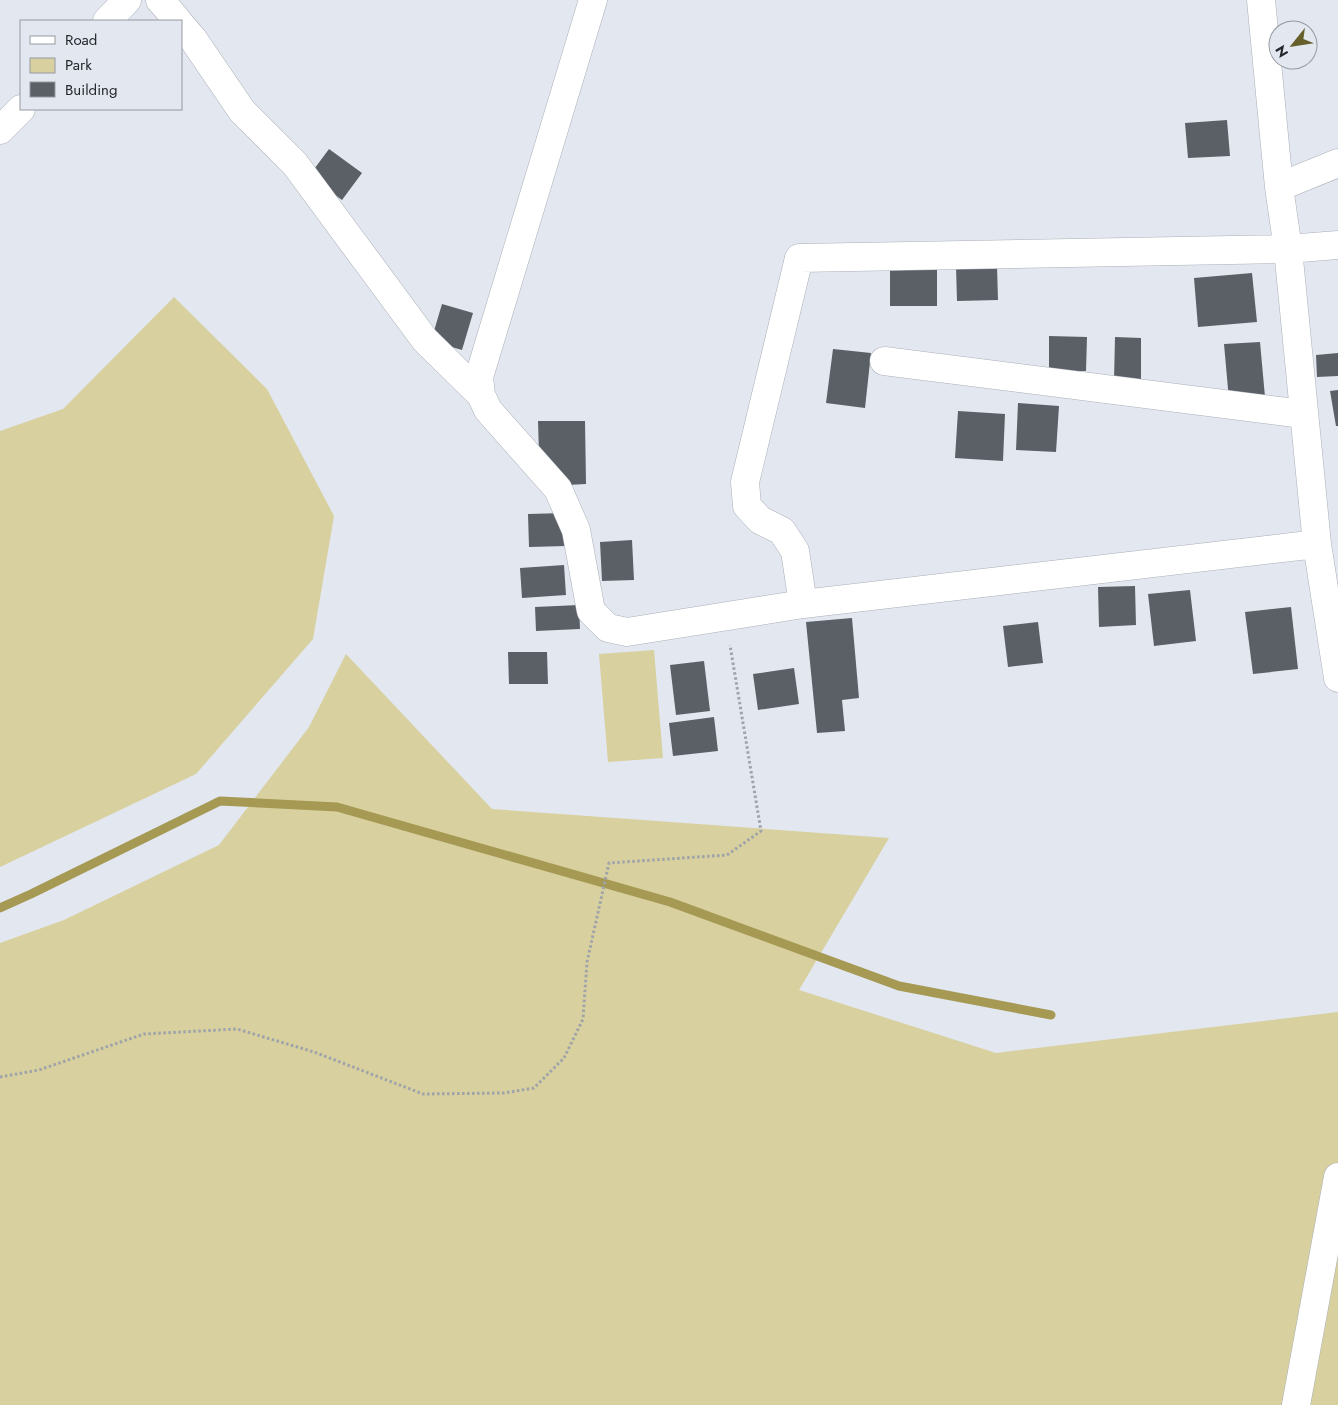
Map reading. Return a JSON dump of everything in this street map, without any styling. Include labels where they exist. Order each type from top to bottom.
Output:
[{"type":"street","points":[[107,20],[127,0]]},
{"type":"street","points":[[160,0],[177,20]]},
{"type":"street","points":[[593,0],[479,377],[481,395],[488,410],[558,489],[576,530],[591,611],[608,628],[627,632],[803,604],[1317,544]]},
{"type":"street","points":[[1261,0],[1317,544],[1338,678]]},
{"type":"street","points":[[182,26],[242,110],[295,164],[425,340],[481,395]]},
{"type":"street","points":[[0,130],[20,109]]},
{"type":"street","points":[[1279,187],[1338,163]]},
{"type":"street","points":[[803,604],[795,551],[782,531],[760,520],[747,506],[745,482],[799,258],[1288,250],[1338,245]]},
{"type":"street","points":[[884,361],[1303,414]]},
{"type":"street","points":[[1296,1405],[1338,1177]]},
{"type":"path","points":[[0,1077],[39,1070],[144,1034],[237,1029],[314,1052],[423,1094],[504,1093],[534,1088],[564,1058],[583,1019],[587,962],[609,863],[727,855],[762,830],[726,617]]},
{"type":"green space","points":[[174,297],[267,389],[334,516],[313,639],[196,774],[0,867],[0,431],[63,409]]},
{"type":"green space","points":[[654,650],[663,758],[608,762],[599,654]]},
{"type":"green space","points":[[346,654],[492,809],[889,838],[799,990],[996,1053],[1338,1012],[1338,1405],[0,1405],[0,943],[64,920],[219,845],[309,727]]},
{"type":"building","points":[[1227,120],[1230,156],[1188,158],[1185,123]]},
{"type":"building","points":[[329,149],[362,173],[342,200],[309,176]]},
{"type":"building","points":[[956,266],[997,266],[998,300],[957,301]]},
{"type":"building","points":[[890,269],[937,269],[937,306],[890,306]]},
{"type":"building","points":[[1252,273],[1257,322],[1198,327],[1194,278]]},
{"type":"building","points":[[442,304],[473,313],[462,350],[431,341]]},
{"type":"building","points":[[1049,336],[1087,337],[1086,371],[1049,371]]},
{"type":"building","points":[[1115,337],[1141,338],[1141,382],[1114,381]]},
{"type":"building","points":[[1260,342],[1265,397],[1229,400],[1224,344]]},
{"type":"building","points":[[833,349],[871,353],[865,408],[826,403]]},
{"type":"building","points":[[1338,353],[1338,376],[1317,377],[1316,355]]},
{"type":"building","points":[[1338,390],[1338,426],[1336,426],[1330,391]]},
{"type":"building","points":[[1018,403],[1059,406],[1056,452],[1016,450]]},
{"type":"building","points":[[958,411],[1005,414],[1003,461],[955,458]]},
{"type":"building","points":[[538,421],[585,421],[586,484],[567,485],[539,454]]},
{"type":"building","points":[[565,513],[566,546],[529,547],[528,514]]},
{"type":"building","points":[[632,540],[634,580],[602,581],[600,542]]},
{"type":"building","points":[[564,565],[566,595],[522,598],[520,568]]},
{"type":"building","points":[[1135,586],[1136,625],[1099,627],[1098,587]]},
{"type":"building","points":[[1190,590],[1196,641],[1154,646],[1148,594]]},
{"type":"building","points":[[579,605],[580,629],[536,631],[535,607]]},
{"type":"building","points":[[1291,607],[1298,669],[1253,674],[1245,612]]},
{"type":"building","points":[[852,618],[859,698],[842,700],[845,731],[817,733],[806,622]]},
{"type":"building","points":[[1038,622],[1043,663],[1008,667],[1003,626]]},
{"type":"building","points":[[508,652],[547,652],[548,684],[509,684]]},
{"type":"building","points":[[704,661],[710,711],[676,715],[670,665]]},
{"type":"building","points":[[794,668],[799,704],[758,710],[753,674]]},
{"type":"building","points":[[714,717],[718,751],[673,756],[669,723]]},
{"type":"waterway","points":[[0,908],[220,801],[337,807],[670,902],[899,986],[1051,1015]]}]
